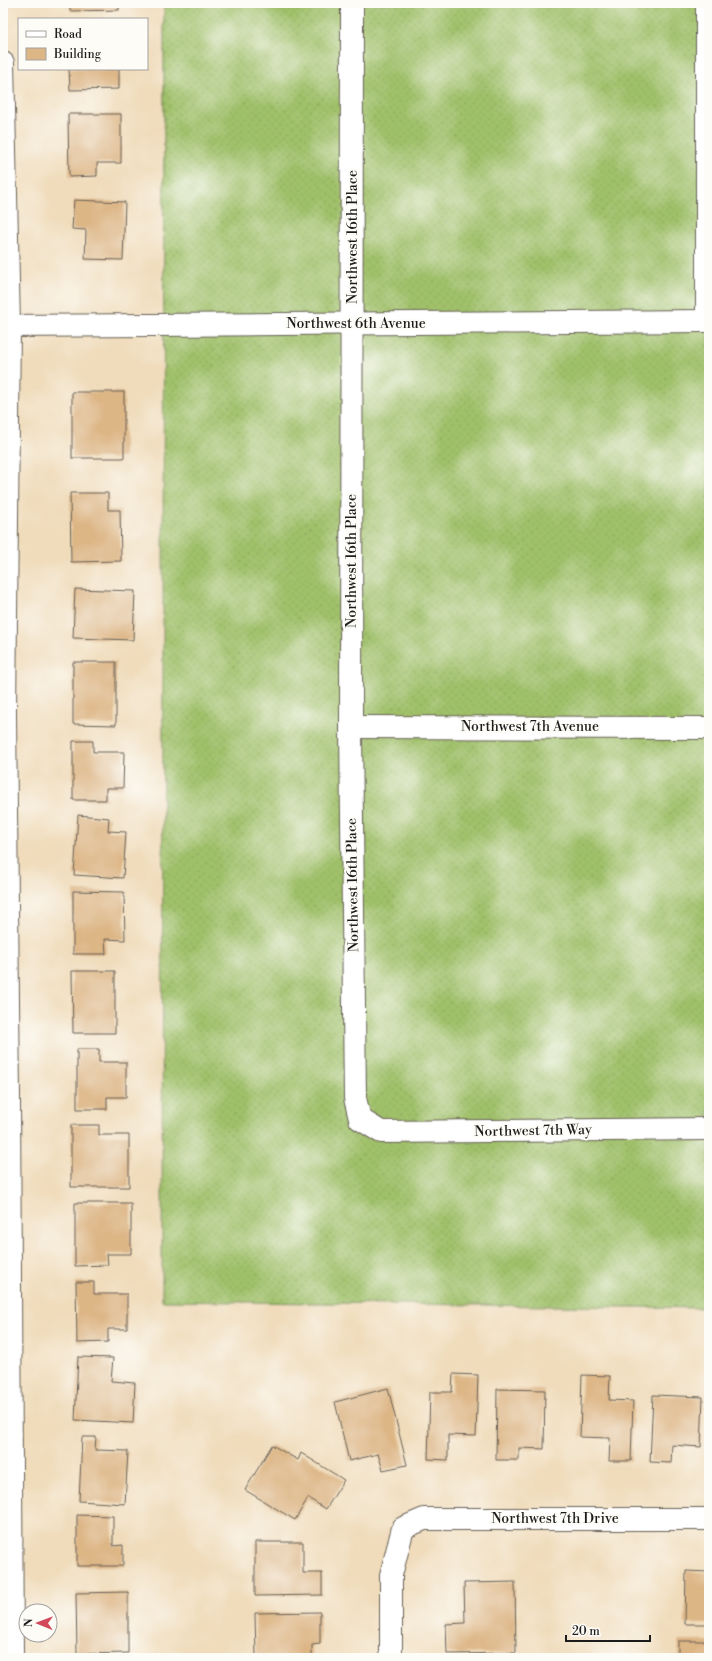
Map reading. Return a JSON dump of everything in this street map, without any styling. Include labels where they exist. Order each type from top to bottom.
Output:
[{"type":"street","name":"Northwest 16th Place","points":[[352,3],[353,324],[351,727],[354,1098],[360,1119]]},
{"type":"street","points":[[707,3],[708,321]]},
{"type":"street","points":[[3,63],[6,326],[4,713],[6,1096],[12,1658]]},
{"type":"street","name":"Northwest 6th Avenue","points":[[6,326],[708,321]]},
{"type":"street","name":"Northwest 7th Avenue","points":[[351,727],[709,728]]},
{"type":"street","name":"Northwest 7th Way","points":[[360,1119],[381,1132],[709,1129]]},
{"type":"street","name":"Northwest 7th Drive","points":[[392,1658],[391,1575],[403,1528],[424,1519],[709,1518]]},
{"type":"green space","points":[[164,3],[709,3],[709,1308],[162,1301]]},
{"type":"building","points":[[70,3],[119,3],[119,10],[70,11]]},
{"type":"building","points":[[69,70],[119,70],[119,89],[70,90]]},
{"type":"building","points":[[68,114],[121,114],[121,163],[97,163],[97,176],[69,177]]},
{"type":"building","points":[[74,200],[125,202],[123,260],[85,259],[86,230],[72,229]]},
{"type":"building","points":[[72,392],[124,392],[124,458],[72,458]]},
{"type":"building","points":[[70,493],[108,493],[108,510],[120,510],[121,561],[71,562]]},
{"type":"building","points":[[75,589],[135,591],[133,640],[73,638]]},
{"type":"building","points":[[73,662],[116,662],[116,725],[73,724]]},
{"type":"building","points":[[73,741],[93,741],[93,752],[124,752],[123,788],[106,788],[106,800],[73,800]]},
{"type":"building","points":[[78,815],[109,818],[108,831],[126,832],[123,878],[74,875]]},
{"type":"building","points":[[73,891],[124,892],[125,940],[105,939],[106,954],[73,954]]},
{"type":"building","points":[[72,971],[115,971],[115,1033],[73,1033]]},
{"type":"building","points":[[77,1049],[99,1049],[99,1062],[126,1062],[126,1097],[107,1097],[107,1109],[77,1109]]},
{"type":"building","points":[[71,1125],[99,1125],[99,1135],[129,1135],[129,1187],[71,1187]]},
{"type":"building","points":[[75,1203],[131,1203],[131,1254],[107,1254],[108,1265],[75,1266]]},
{"type":"building","points":[[76,1282],[94,1282],[94,1294],[127,1294],[127,1329],[108,1329],[108,1342],[77,1343]]},
{"type":"building","points":[[78,1357],[113,1358],[111,1381],[135,1383],[133,1423],[75,1420]]},
{"type":"building","points":[[453,1374],[478,1375],[476,1436],[448,1435],[448,1460],[428,1459],[430,1392],[452,1392]]},
{"type":"building","points":[[582,1375],[610,1376],[609,1400],[633,1401],[631,1461],[609,1461],[610,1438],[580,1437]]},
{"type":"building","points":[[388,1388],[407,1465],[383,1470],[378,1454],[349,1461],[335,1402]]},
{"type":"building","points":[[497,1389],[545,1390],[544,1449],[519,1448],[519,1460],[496,1460]]},
{"type":"building","points":[[653,1395],[703,1397],[701,1447],[672,1445],[671,1463],[650,1462]]},
{"type":"building","points":[[82,1437],[96,1437],[95,1450],[128,1451],[125,1504],[79,1501]]},
{"type":"building","points":[[272,1445],[298,1460],[301,1453],[344,1480],[326,1509],[308,1498],[295,1520],[245,1490]]},
{"type":"building","points":[[77,1515],[113,1516],[113,1546],[123,1545],[123,1566],[77,1566]]},
{"type":"building","points":[[255,1542],[303,1542],[303,1573],[322,1573],[322,1595],[255,1596]]},
{"type":"building","points":[[686,1571],[709,1572],[709,1624],[685,1624]]},
{"type":"building","points":[[515,1582],[516,1653],[447,1654],[446,1624],[465,1623],[464,1583]]},
{"type":"building","points":[[128,1592],[128,1653],[77,1654],[76,1593]]},
{"type":"building","points":[[320,1612],[320,1644],[312,1645],[312,1658],[256,1658],[255,1613]]},
{"type":"building","points":[[678,1641],[709,1641],[709,1658],[678,1658]]}]
